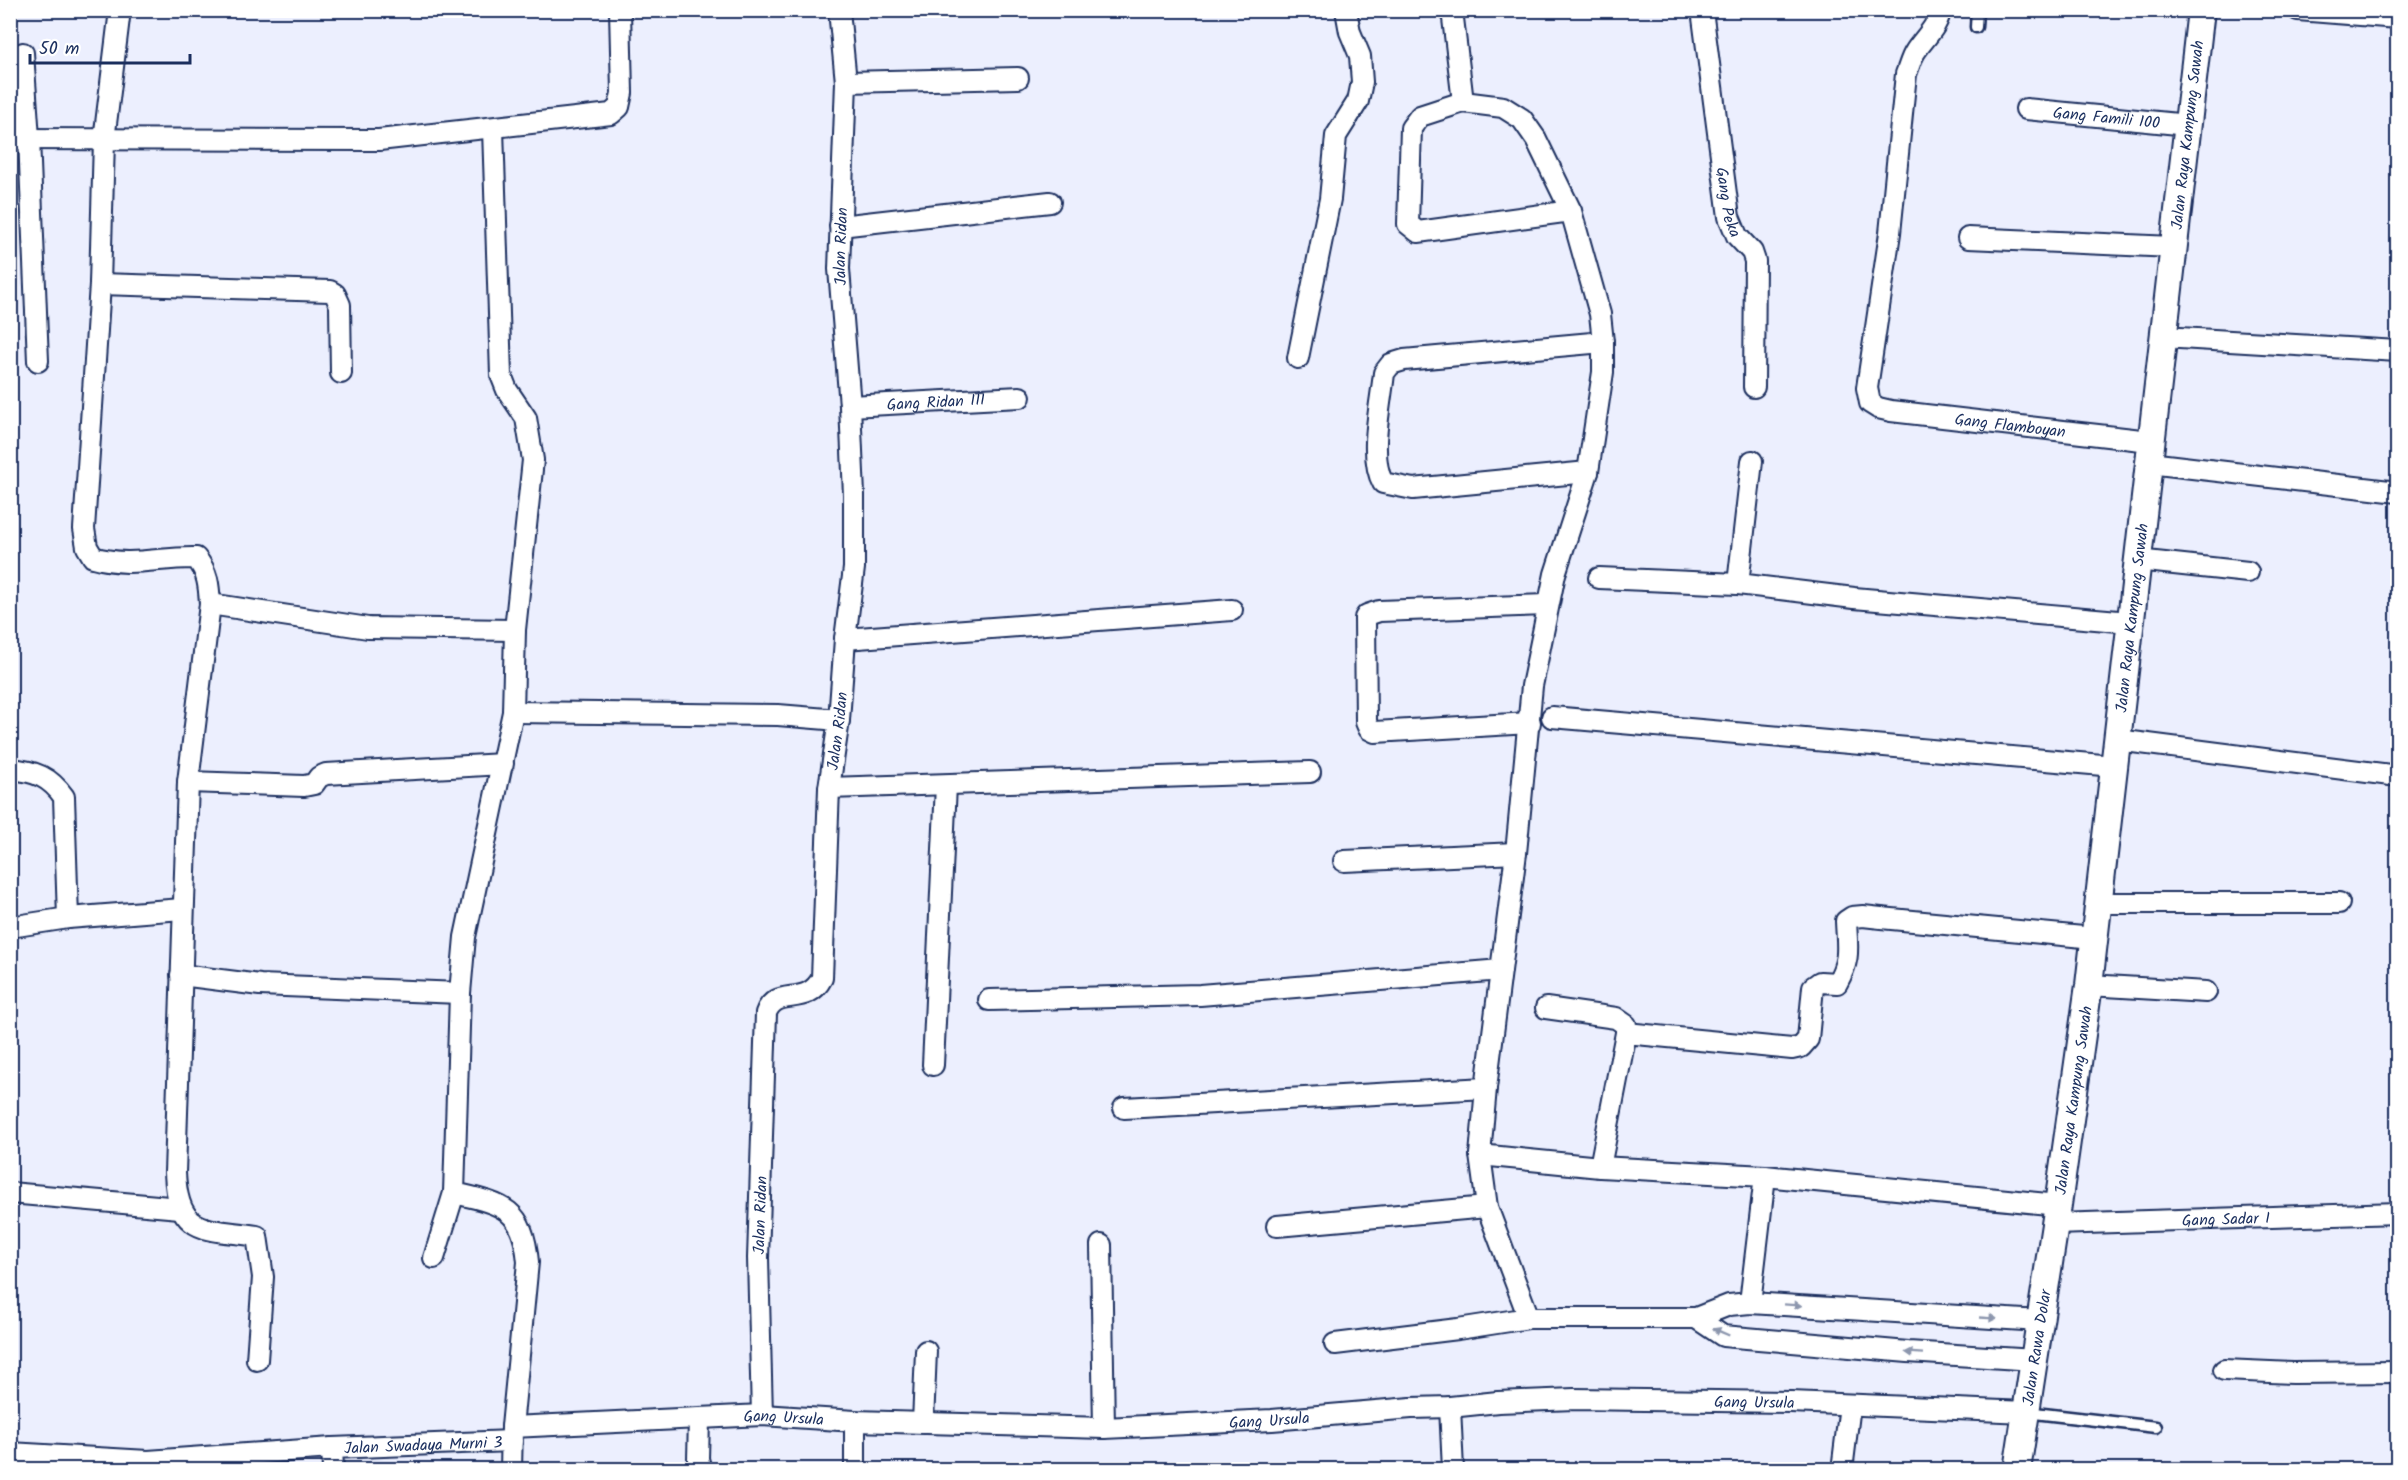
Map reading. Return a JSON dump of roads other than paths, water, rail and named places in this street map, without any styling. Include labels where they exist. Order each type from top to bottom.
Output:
[{"type":"street","points":[[120,10],[104,140],[100,284],[84,529],[87,547],[93,557],[112,562],[132,563],[196,558],[204,567],[209,582],[210,604],[188,782],[182,909],[176,1196],[180,1208],[189,1221],[198,1226],[257,1236],[263,1277],[257,1360]]},
{"type":"street","points":[[20,139],[378,140],[493,129],[611,114],[619,107],[622,93],[620,10]]},
{"type":"street","name":"Jalan Ridan","points":[[762,1415],[758,1258],[766,1013],[774,1000],[810,993],[822,978],[829,789],[839,720],[845,639],[854,568],[854,495],[850,406],[839,269],[846,82],[839,10]]},
{"type":"street","points":[[1298,358],[1330,199],[1336,136],[1358,101],[1362,82],[1360,56],[1350,32],[1346,10]]},
{"type":"street","points":[[1452,10],[1462,102]]},
{"type":"street","name":"Gang Peka","points":[[1702,10],[1730,217],[1737,236],[1752,252],[1755,261],[1754,387]]},
{"type":"street","name":"Gang Flamboyan","points":[[1940,10],[1940,16],[1914,53],[1906,74],[1890,233],[1867,388],[1870,403],[1878,408],[1891,411],[2397,492]]},
{"type":"street","name":"Jalan Raya Kampung Sawah","points":[[2057,1215],[2089,985],[2201,10]]},
{"type":"street","points":[[2298,10],[2397,18]]},
{"type":"street","points":[[23,53],[20,139],[38,361]]},
{"type":"street","points":[[846,82],[1018,78]]},
{"type":"street","points":[[1529,1318],[1487,1207],[1480,1155],[1486,1088],[1516,853],[1532,686],[1555,574],[1588,472],[1603,372],[1603,342],[1600,314],[1571,211],[1536,139],[1522,119],[1503,107],[1462,102],[1420,116],[1411,128],[1410,226],[1418,232],[1571,211]]},
{"type":"street","name":"Gang Famili 100","points":[[2026,109],[2188,125]]},
{"type":"street","points":[[434,1258],[454,1193],[460,993],[470,908],[513,712],[515,630],[533,460],[525,418],[507,390],[501,375],[493,129]]},
{"type":"street","points":[[840,225],[1050,202]]},
{"type":"street","points":[[1968,238],[2173,247]]},
{"type":"street","points":[[100,284],[330,291],[335,294],[340,305],[341,373]]},
{"type":"street","points":[[2163,337],[2397,351]]},
{"type":"street","points":[[1588,472],[1413,489],[1383,483],[1377,472],[1375,458],[1384,372],[1391,364],[1404,360],[1603,342]]},
{"type":"street","name":"Gang Ridan III","points":[[850,406],[1020,397]]},
{"type":"street","points":[[1738,584],[1752,461]]},
{"type":"street","points":[[2138,560],[2248,572]]},
{"type":"street","points":[[1599,578],[1738,584],[1854,598],[2130,622]]},
{"type":"street","points":[[210,604],[368,628],[515,630]]},
{"type":"street","points":[[1530,723],[1375,732],[1369,729],[1366,722],[1365,618],[1379,610],[1547,605]]},
{"type":"street","points":[[845,639],[1232,610]]},
{"type":"street","points":[[513,712],[778,715],[839,720]]},
{"type":"street","points":[[1552,717],[2114,766]]},
{"type":"street","points":[[2117,740],[2397,776]]},
{"type":"street","points":[[188,782],[304,786],[314,784],[319,777],[326,774],[503,764]]},
{"type":"street","points":[[11,768],[28,770],[42,776],[54,784],[64,797],[68,918]]},
{"type":"street","points":[[829,789],[1310,771]]},
{"type":"street","points":[[933,1065],[946,785]]},
{"type":"street","points":[[1344,861],[1516,853]]},
{"type":"street","points":[[2097,903],[2339,903]]},
{"type":"street","points":[[10,927],[68,918],[182,909]]},
{"type":"street","points":[[1626,1034],[1792,1049],[1801,1047],[1808,1039],[1813,987],[1820,982],[1838,982],[1848,961],[1846,921],[1852,917],[2094,938]]},
{"type":"street","points":[[989,1000],[1200,995],[1501,970]]},
{"type":"street","points":[[181,975],[260,985],[460,993]]},
{"type":"street","points":[[2089,985],[2206,992]]},
{"type":"street","points":[[1546,1008],[1616,1018],[1626,1025],[1600,1167]]},
{"type":"street","points":[[1124,1108],[1486,1088]]},
{"type":"street","name":"Gang Sadar I","points":[[1480,1155],[1600,1167],[1765,1176],[2057,1215],[2397,1213]]},
{"type":"street","points":[[1750,1303],[1765,1176]]},
{"type":"street","points":[[10,1193],[180,1208]]},
{"type":"street","points":[[454,1193],[495,1202],[510,1214],[522,1229],[524,1237],[528,1262],[512,1434],[511,1470]]},
{"type":"street","points":[[1277,1226],[1487,1207]]},
{"type":"street","name":"Jalan Rawa Dolar","points":[[2017,1470],[2057,1215]]},
{"type":"street","points":[[1101,1245],[1104,1428]]},
{"type":"street","points":[[1335,1344],[1529,1318],[1696,1318],[1729,1305],[1750,1303],[2040,1321]]},
{"type":"street","points":[[1696,1318],[1723,1336],[1908,1353],[2035,1360]]},
{"type":"street","points":[[923,1423],[926,1351]]},
{"type":"street","points":[[2224,1371],[2397,1372]]},
{"type":"street","name":"Gang Ursula","points":[[512,1434],[762,1415],[855,1421],[1104,1428],[1272,1420],[1411,1408],[1574,1399],[1677,1400],[2026,1412]]},
{"type":"street","points":[[1842,1470],[1850,1405]]},
{"type":"street","points":[[1450,1407],[1453,1470]]},
{"type":"street","points":[[699,1419],[698,1459],[701,1470]]},
{"type":"street","points":[[855,1421],[855,1470]]},
{"type":"street","name":"Jalan Swadaya Murni 3","points":[[10,1453],[148,1461],[512,1434]]},
{"type":"street","points":[[332,1448],[333,1470]]},
{"type":"lane","points":[[1976,27],[1977,10]]},
{"type":"lane","points":[[2026,1412],[2156,1427]]}]
